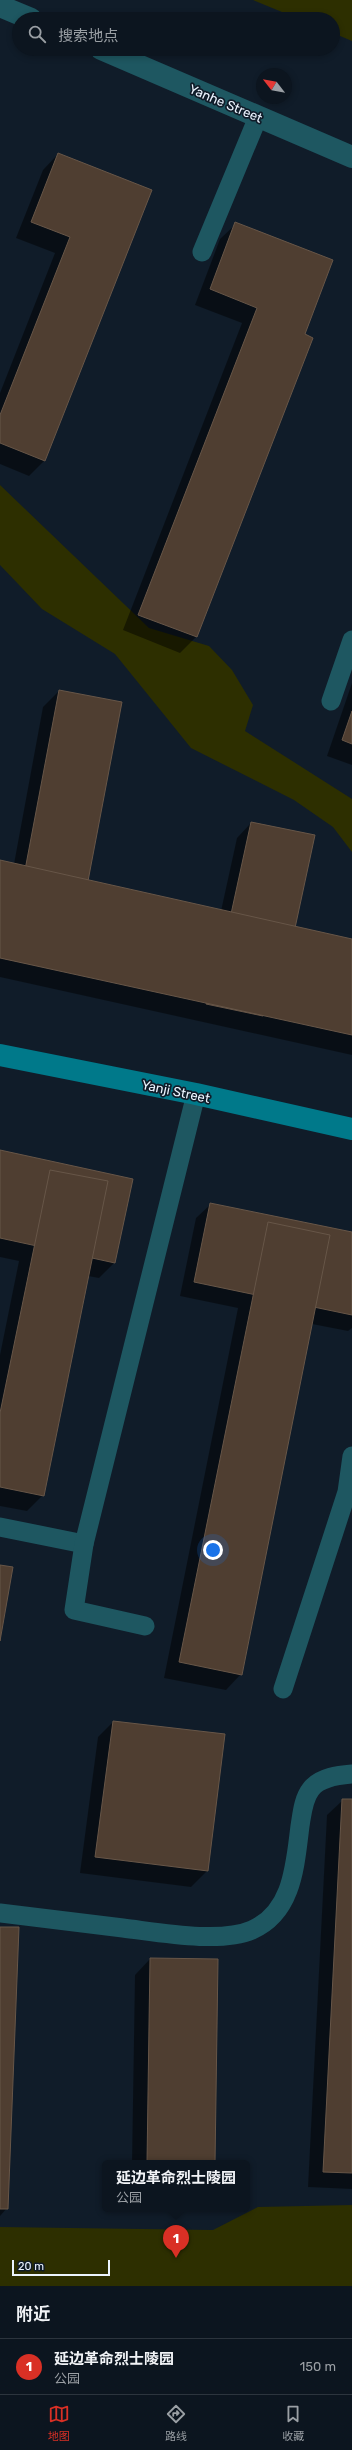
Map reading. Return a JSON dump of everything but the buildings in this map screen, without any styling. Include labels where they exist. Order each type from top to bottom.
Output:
[{"type":"main road","name":"Yanji Street","points":[[0,1055],[196,1094],[352,1129]]},
{"type":"street","points":[[0,6],[14,12]]},
{"type":"street","name":"Yanhe Street","points":[[117,56],[352,157]]},
{"type":"lane","points":[[202,252],[258,117]]},
{"type":"lane","points":[[331,701],[352,640]]},
{"type":"lane","points":[[145,1626],[74,1610],[84,1544],[196,1094]]},
{"type":"lane","points":[[283,1689],[347,1492],[352,1456]]},
{"type":"lane","points":[[0,1527],[84,1544]]},
{"type":"lane","points":[[0,1913],[177,1934],[219,1936],[251,1931],[272,1917],[283,1902],[292,1882],[302,1808],[311,1788],[333,1775],[352,1774]]},
{"type":"shaded area","points":[[253,0],[352,0],[352,41],[340,36],[340,12],[282,12]]},
{"type":"shaded area","points":[[0,485],[149,628],[209,646],[232,670],[253,705],[245,731],[352,799],[352,852],[333,827],[294,800],[191,748],[115,654],[42,609],[0,565]]},
{"type":"shaded area","points":[[352,2205],[352,2286],[0,2286],[0,2227],[213,2230],[258,2207]]},
{"type":"place","name":"延边革命烈士陵园","points":[[176,2258]]}]
